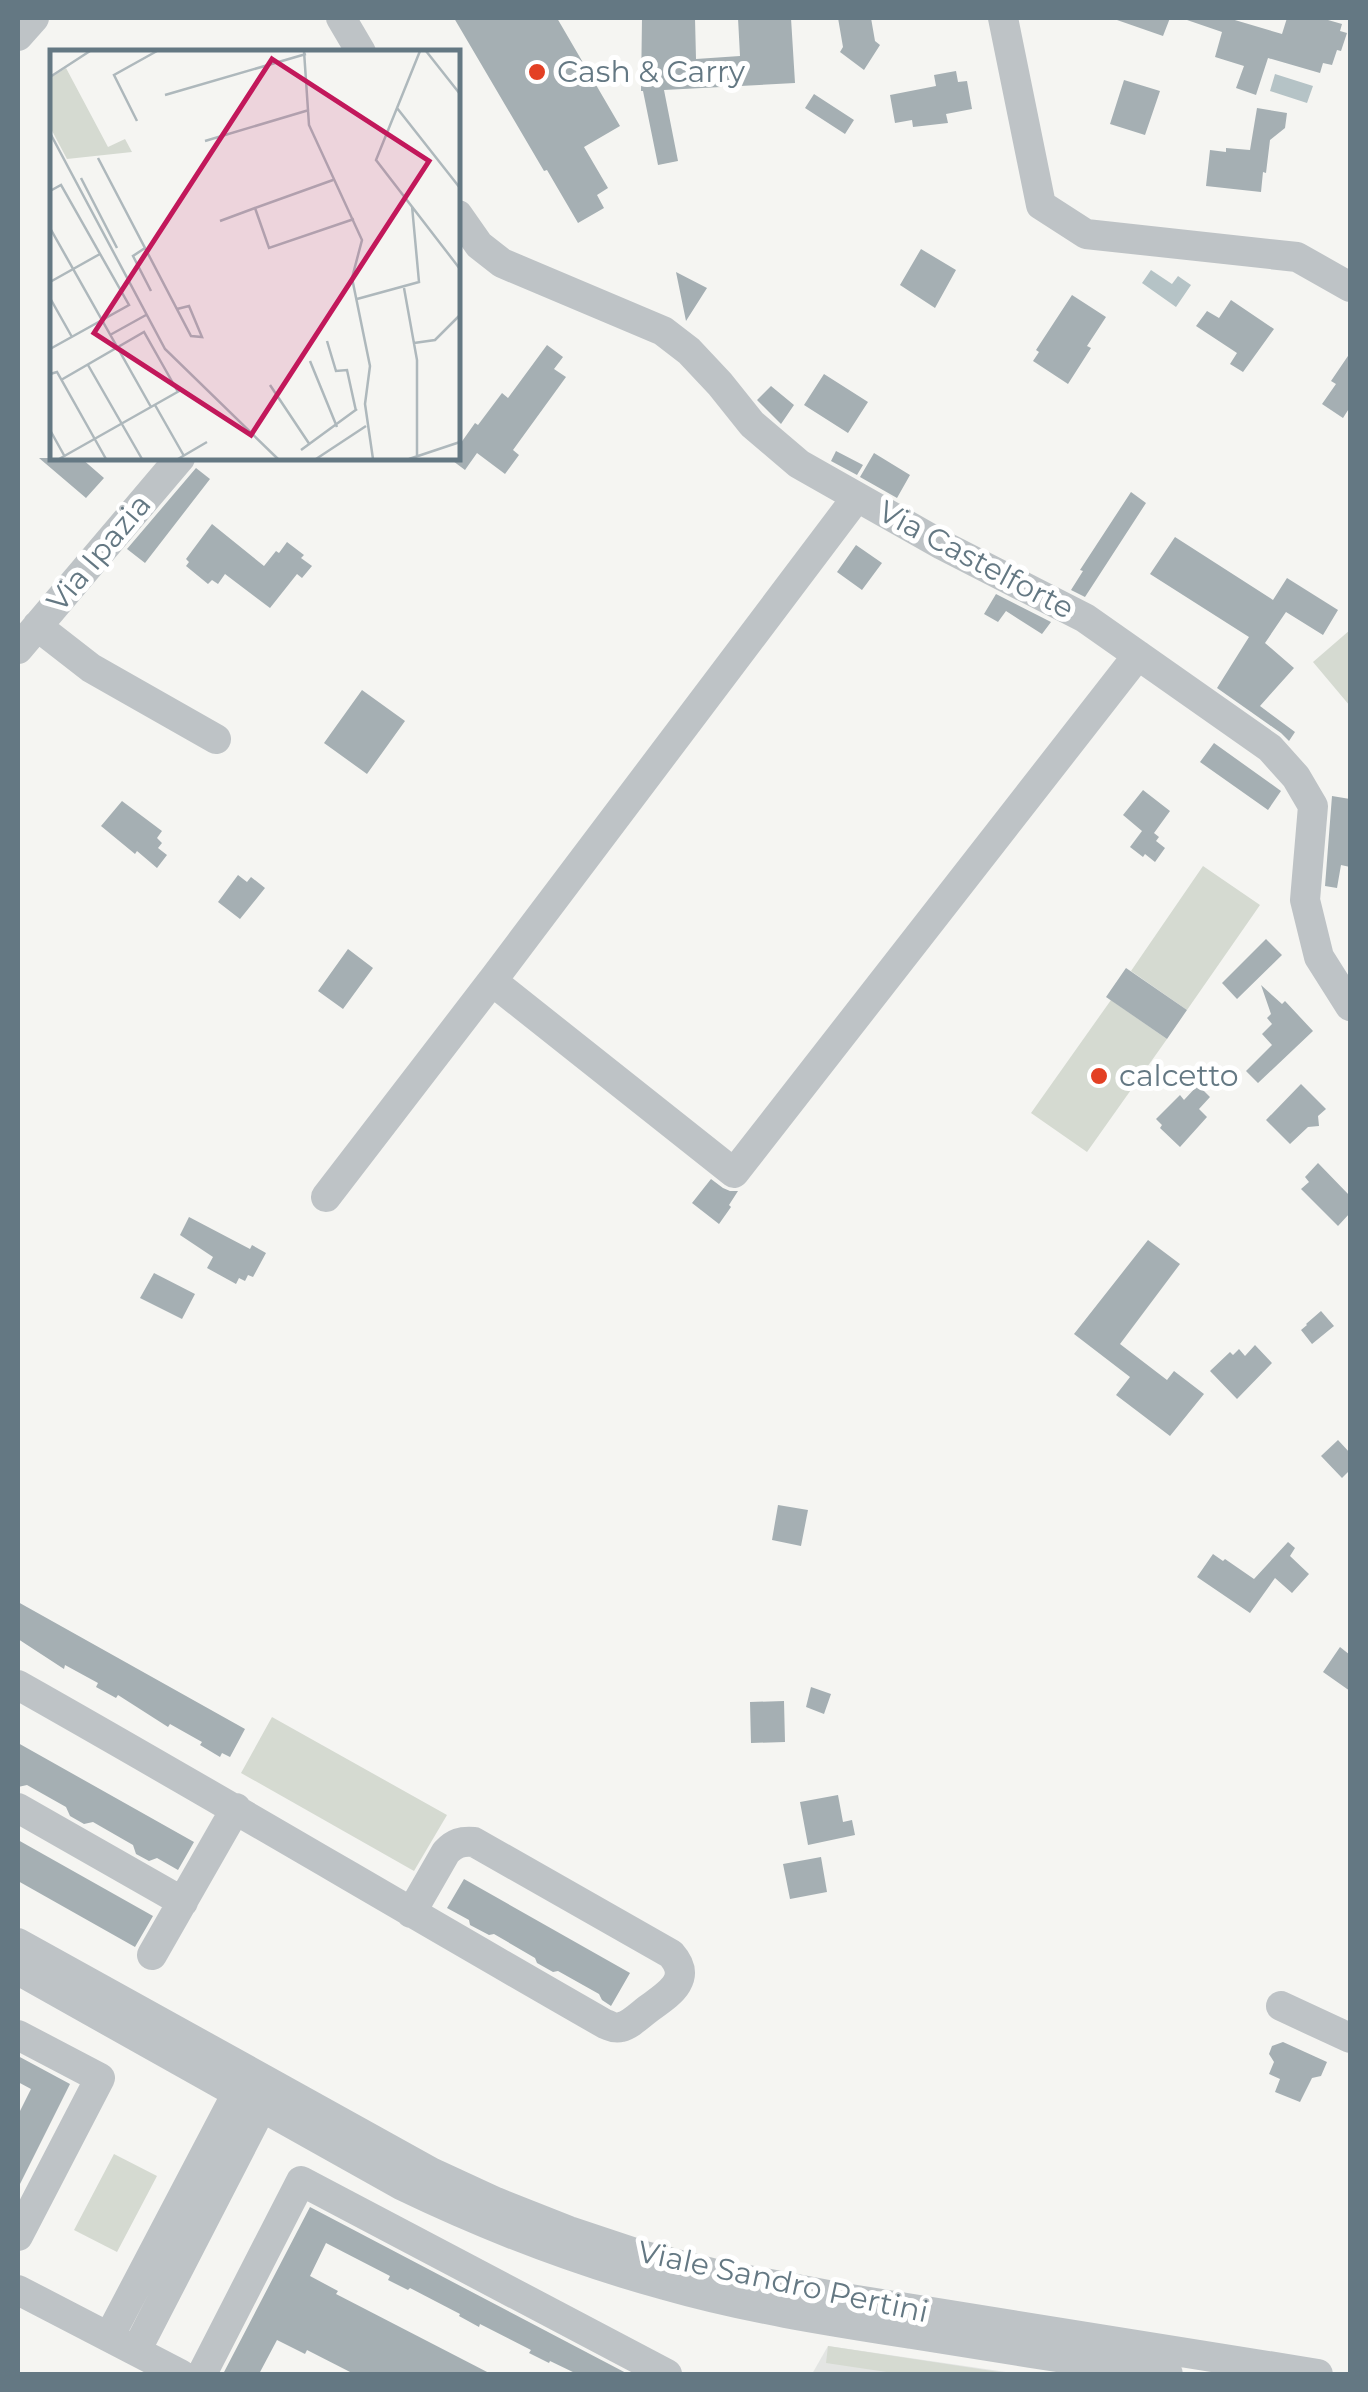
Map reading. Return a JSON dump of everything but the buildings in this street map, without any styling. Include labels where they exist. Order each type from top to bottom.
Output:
[{"type":"street","points":[[18,36],[34,18]]},
{"type":"street","points":[[341,18],[360,50]]},
{"type":"street","points":[[1003,18],[1041,205],[1086,234],[1298,258],[1350,287]]},
{"type":"street","name":"Via Castelforte","points":[[460,218],[479,245],[502,263],[663,330],[689,351],[752,424],[799,464],[942,545],[1084,618],[1270,748],[1296,777],[1313,806],[1305,900],[1319,957],[1350,1006]]},
{"type":"street","name":"Via Ipazia","points":[[18,649],[178,460]]},
{"type":"street","points":[[326,1197],[857,497]]},
{"type":"street","points":[[38,626],[91,668],[216,739]]},
{"type":"street","points":[[492,980],[734,1173],[1138,654]]},
{"type":"street","points":[[18,1685],[236,1808],[411,1912],[613,2027],[630,2022],[670,1993],[678,1981],[678,1964],[670,1954],[474,1842],[453,1844],[411,1912]]},
{"type":"street","points":[[18,1808],[183,1902]]},
{"type":"street","points":[[152,1956],[236,1808]]},
{"type":"street","name":"Viale Sandro Pertini","points":[[18,1942],[401,2185],[517,2237],[595,2264],[734,2302],[1168,2374]]},
{"type":"street","name":"Viale Sandro Pertini","points":[[18,1970],[255,2089],[496,2202],[641,2255],[778,2287],[1318,2374]]},
{"type":"street","points":[[1281,2006],[1350,2038]]},
{"type":"street","points":[[18,2035],[100,2078],[18,2236]]},
{"type":"street","points":[[123,2344],[255,2089]]},
{"type":"street","points":[[202,2374],[301,2181],[667,2374]]},
{"type":"street","points":[[18,2290],[180,2374]]},
{"type":"shaded area","points":[[1275,74],[1313,86],[1307,103],[1270,91]]},
{"type":"shaded area","points":[[1151,270],[1172,284],[1178,276],[1191,285],[1176,307],[1142,283]]},
{"type":"shaded area","points":[[1350,630],[1350,706],[1313,662]]},
{"type":"shaded area","name":"calcetto","points":[[1203,866],[1260,905],[1187,1010],[1131,971]]},
{"type":"shaded area","name":"calcetto","points":[[1111,1000],[1167,1039],[1087,1152],[1031,1113]]},
{"type":"shaded area","points":[[272,1717],[447,1815],[414,1871],[241,1773]]},
{"type":"shaded area","points":[[114,2154],[157,2176],[117,2252],[74,2230]]},
{"type":"shaded area","points":[[828,2346],[1020,2374],[812,2374]]},
{"type":"shaded area","points":[[828,2346],[1012,2374],[900,2374],[826,2363]]},
{"type":"place","name":"Cash & Carry","points":[[537,72]]},
{"type":"place","name":"calcetto","points":[[1099,1076]]}]
